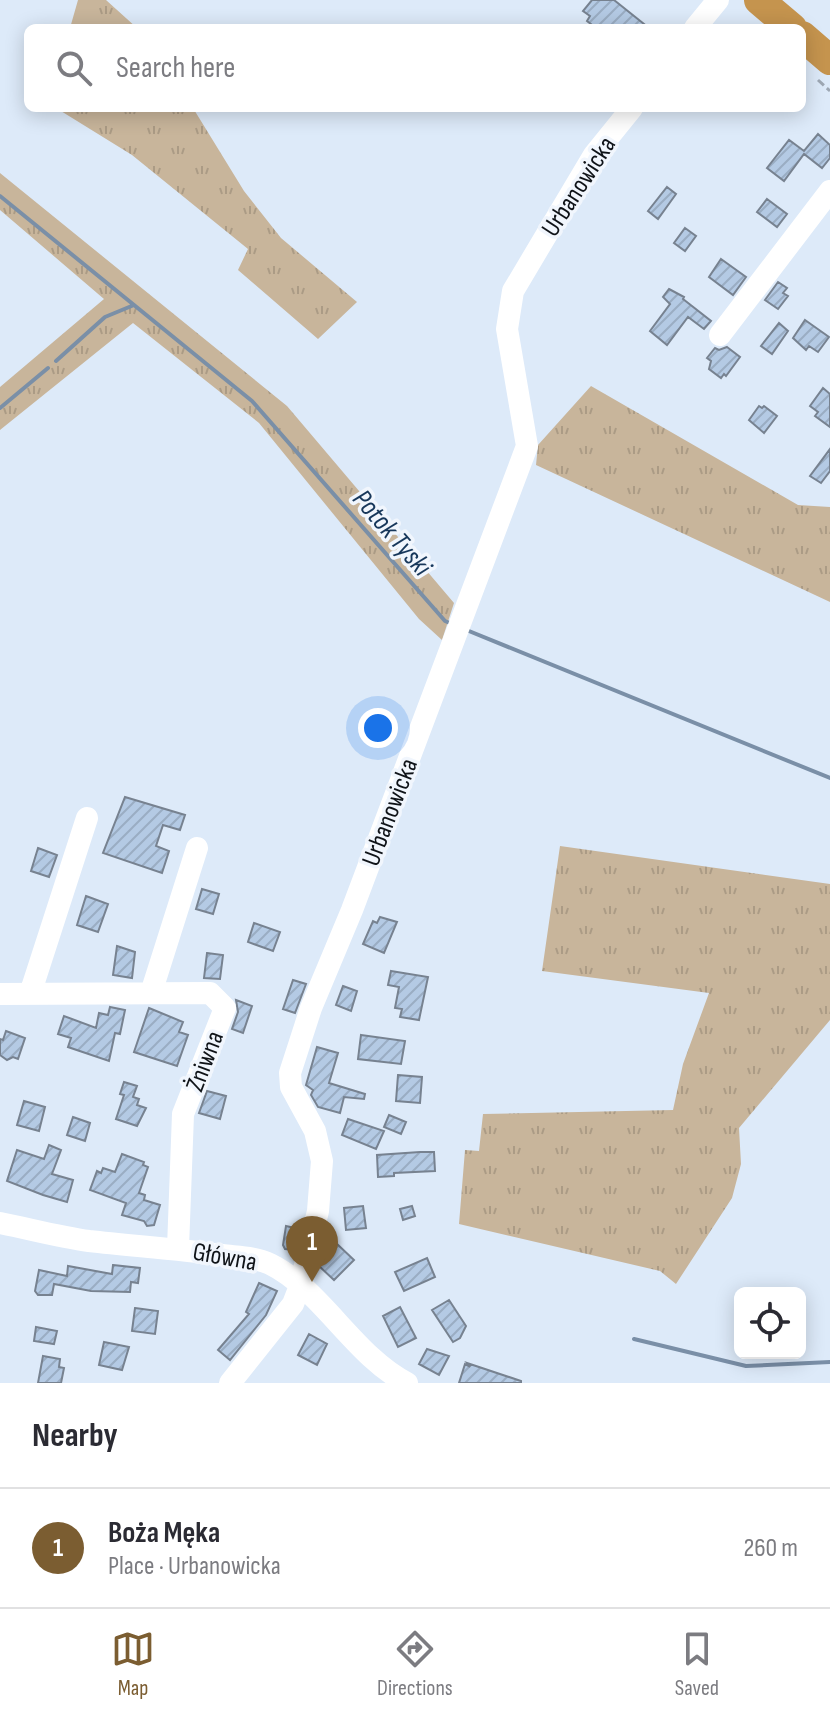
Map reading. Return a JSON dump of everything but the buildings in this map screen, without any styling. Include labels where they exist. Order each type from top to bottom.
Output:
[{"type":"highway","points":[[759,0],[787,24]]},
{"type":"highway","points":[[806,39],[830,60]]},
{"type":"street","points":[[698,24],[718,0]]},
{"type":"street","name":"Urbanowicka","points":[[230,1383],[293,1304],[300,1286],[318,1211],[322,1161],[315,1131],[291,1087],[290,1073],[311,1008],[352,910],[527,446],[507,329],[513,291],[594,155],[629,112]]},
{"type":"street","points":[[720,335],[830,191]]},
{"type":"street","points":[[30,994],[87,818]]},
{"type":"street","points":[[151,993],[197,848]]},
{"type":"street","name":"Żniwna","points":[[0,994],[210,993],[225,1008],[183,1114],[178,1248]]},
{"type":"street","name":"Główna","points":[[0,1223],[89,1241],[178,1248],[271,1265],[300,1286],[400,1381]]},
{"type":"green space","points":[[78,0],[106,0],[133,24],[71,24]]},
{"type":"green space","points":[[62,112],[195,112],[244,191],[281,238],[357,302],[318,339],[238,270],[248,249],[132,155]]},
{"type":"green space","points":[[0,173],[287,406],[454,603],[442,640],[419,619],[259,423],[133,323],[0,430],[0,387],[104,299],[0,210]]},
{"type":"green space","points":[[591,386],[798,505],[830,507],[830,602],[536,465],[538,445]]},
{"type":"green space","points":[[560,846],[830,884],[830,1020],[739,1128],[741,1164],[732,1198],[676,1284],[660,1271],[459,1224],[465,1150],[479,1151],[483,1114],[673,1110],[683,1064],[709,993],[542,971]]},
{"type":"waterway","name":"Potok Tyski","points":[[0,196],[252,401],[445,621],[452,624]]},
{"type":"waterway","points":[[56,361],[105,317],[134,305]]},
{"type":"waterway","points":[[0,408],[48,368]]},
{"type":"waterway","name":"Potok Tyski","points":[[464,629],[830,778]]},
{"type":"waterway","points":[[634,1339],[746,1366],[830,1362]]},
{"type":"place","name":"Boża Męka","points":[[312,1282]]}]
